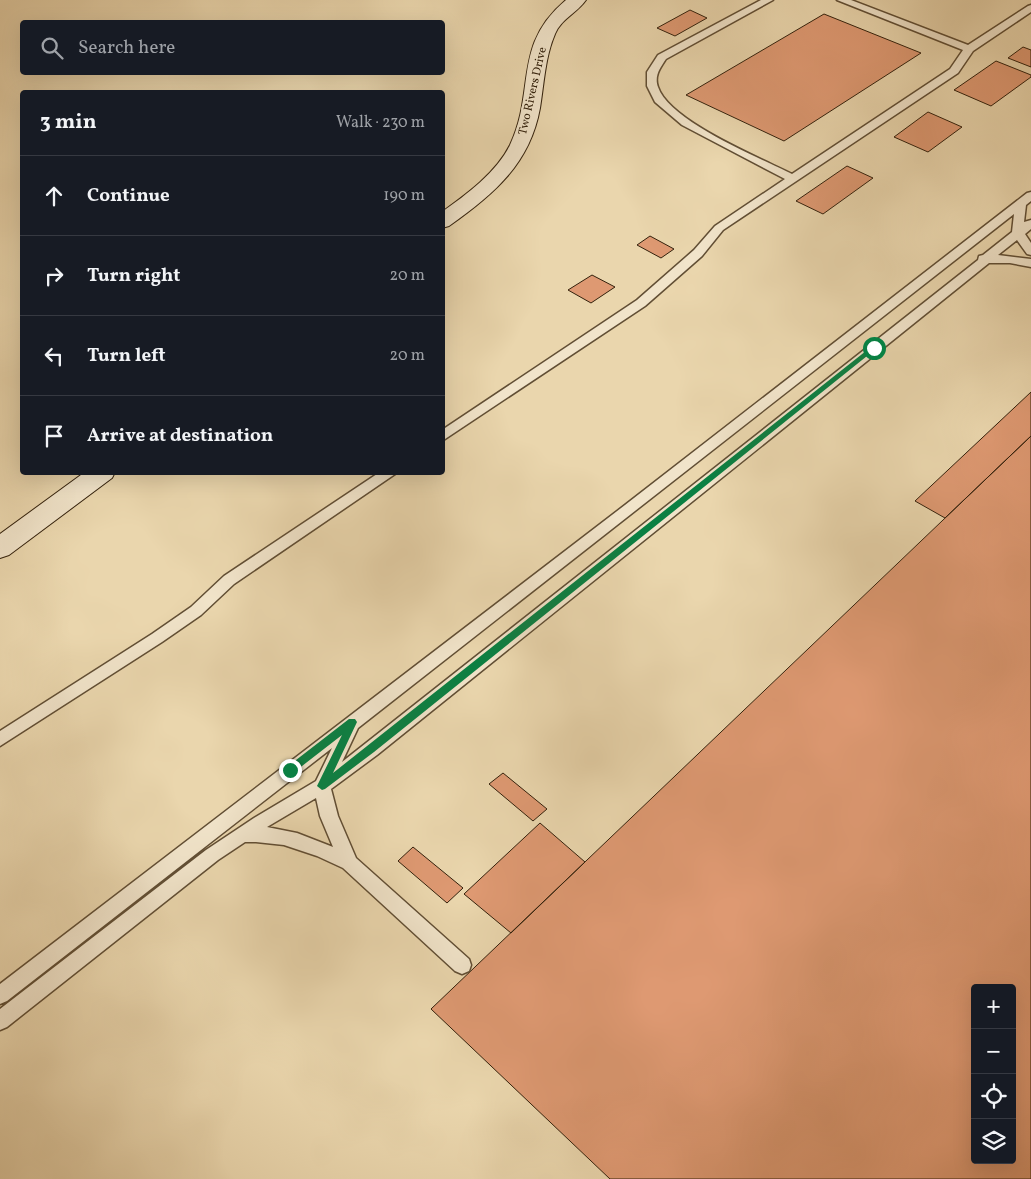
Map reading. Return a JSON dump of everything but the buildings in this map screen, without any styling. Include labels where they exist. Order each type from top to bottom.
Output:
[{"type":"main road","name":"Two Rivers Drive","points":[[445,220],[462,208],[500,172],[520,146],[527,125],[534,92],[538,56],[547,32],[564,11],[577,0]]},
{"type":"main road","points":[[0,548],[99,475]]},
{"type":"lane","points":[[768,0],[662,58],[653,66],[651,79],[657,96],[667,109],[684,123],[792,178]]},
{"type":"lane","points":[[842,0],[969,49]]},
{"type":"lane","points":[[445,436],[641,303],[698,253],[719,228],[954,71],[969,49],[1031,8]]},
{"type":"lane","points":[[1026,199],[1018,233],[1031,252]]},
{"type":"lane","points":[[0,995],[1026,199]]},
{"type":"lane","points":[[0,1021],[212,855],[322,786],[378,743],[1031,223]]},
{"type":"lane","points":[[940,267],[987,258],[1031,263]]},
{"type":"lane","points":[[0,739],[196,612],[229,580],[386,475]]},
{"type":"lane","points":[[350,863],[329,816],[322,786],[352,722]]},
{"type":"lane","points":[[181,854],[243,834],[283,836],[316,846],[350,863],[462,965]]},
{"type":"route","points":[[290,770],[352,722],[322,786],[371,750],[874,348]]}]
